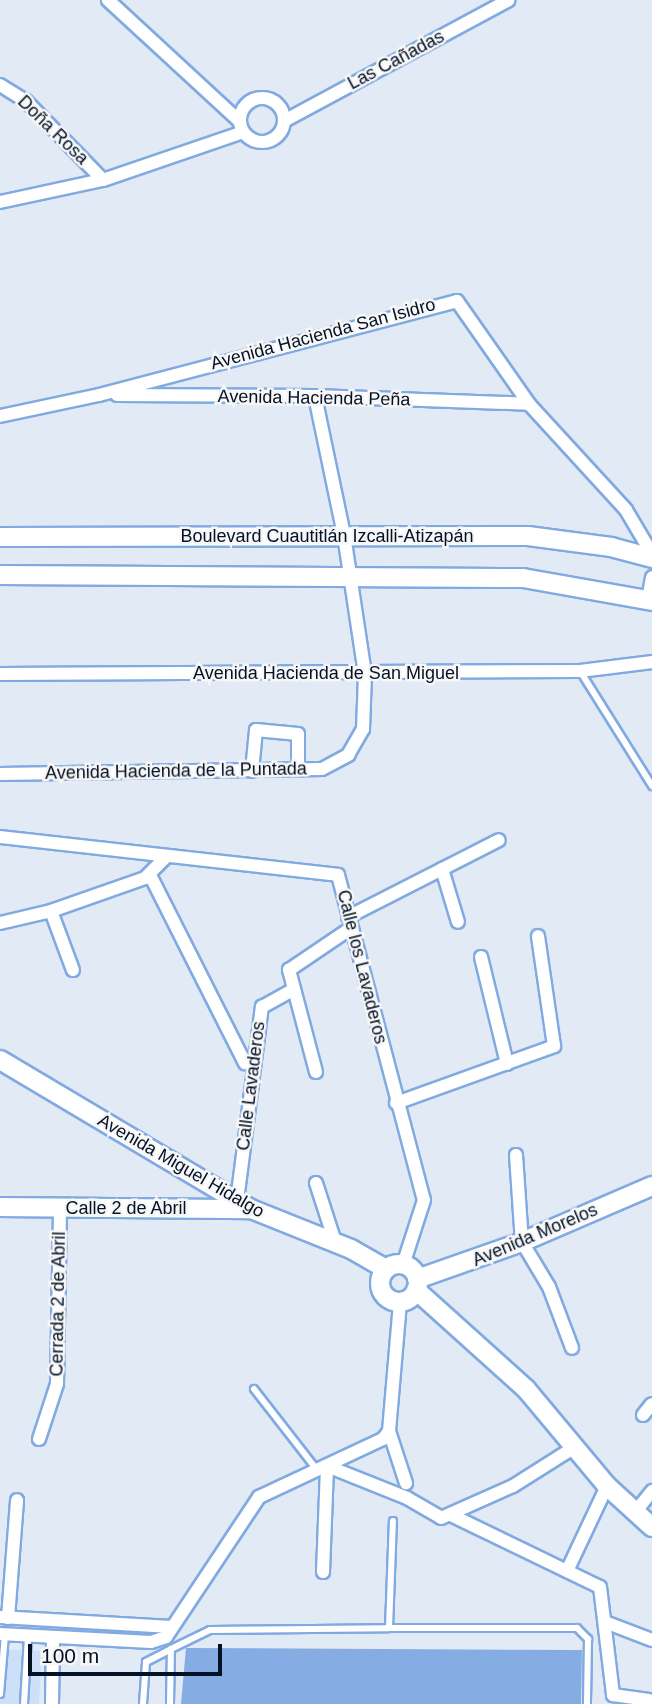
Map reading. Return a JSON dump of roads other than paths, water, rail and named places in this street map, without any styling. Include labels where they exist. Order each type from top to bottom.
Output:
[{"type":"main road","name":"Boulevard Cuautitlán Izcalli-Atizapán","points":[[0,537],[528,536],[611,547],[652,556]]},
{"type":"main road","points":[[0,575],[523,578],[650,600]]},
{"type":"main road","name":"Avenida Miguel Hidalgo","points":[[0,1060],[234,1203],[335,1242],[390,1270]]},
{"type":"main road","name":"Avenida Morelos","points":[[415,1294],[522,1242],[652,1186]]},
{"type":"main road","name":"Calle 2 de Abril","points":[[0,1207],[234,1203]]},
{"type":"main road","points":[[390,1270],[385,1296],[415,1294]]},
{"type":"main road","points":[[390,1270],[526,1390],[607,1486],[652,1527]]},
{"type":"street","points":[[108,0],[241,126],[251,140],[267,142],[281,132],[284,121],[279,105],[265,98],[245,105],[241,126]]},
{"type":"street","name":"Las Cañadas","points":[[284,121],[509,0]]},
{"type":"street","name":"Doña Rosa","points":[[0,85],[26,102],[103,180]]},
{"type":"street","points":[[0,202],[103,180],[241,126]]},
{"type":"street","name":"Avenida Hacienda San Isidro","points":[[0,416],[99,395],[450,300],[462,305],[529,404],[626,510],[652,556]]},
{"type":"street","name":"Avenida Hacienda Peña","points":[[99,395],[315,396],[529,404]]},
{"type":"street","name":"Avenida Hacienda de la Puntada","points":[[0,774],[298,770],[334,765],[358,743],[365,716],[365,674],[344,536],[315,396]]},
{"type":"street","points":[[650,600],[652,577]]},
{"type":"street","name":"Avenida Hacienda de San Miguel","points":[[0,674],[580,671],[652,662]]},
{"type":"street","points":[[252,771],[256,730],[299,734],[298,770]]},
{"type":"street","name":"Calle los Lavaderos","points":[[0,837],[334,873],[341,880],[424,1206],[390,1270]]},
{"type":"street","points":[[316,1072],[289,970],[350,923],[442,869],[499,841]]},
{"type":"street","points":[[0,923],[51,911],[149,875],[167,856]]},
{"type":"street","points":[[442,869],[458,922]]},
{"type":"street","points":[[149,875],[245,1063]]},
{"type":"street","points":[[51,911],[73,970]]},
{"type":"street","points":[[397,1103],[554,1046],[538,936]]},
{"type":"street","points":[[481,957],[506,1064]]},
{"type":"street","name":"Calle Lavaderos","points":[[234,1203],[262,1007],[293,990]]},
{"type":"street","points":[[516,1155],[522,1242],[549,1287],[572,1348]]},
{"type":"street","points":[[316,1183],[335,1242]]},
{"type":"street","name":"Cerrada 2 de Abril","points":[[39,1438],[57,1384],[60,1208]]},
{"type":"street","points":[[406,1483],[389,1432],[415,1294]]},
{"type":"street","points":[[643,1415],[652,1404]]},
{"type":"street","points":[[3,1634],[151,1642],[166,1637],[259,1497],[322,1468],[389,1432]]},
{"type":"street","points":[[322,1468],[407,1498],[441,1518],[513,1486],[573,1448]]},
{"type":"street","points":[[322,1468],[323,1572]]},
{"type":"street","points":[[567,1571],[607,1486]]},
{"type":"street","points":[[636,1511],[652,1491]]},
{"type":"street","points":[[17,1500],[4,1617],[80,1624],[172,1627]]},
{"type":"street","points":[[451,1515],[602,1589],[613,1695],[649,1700]]},
{"type":"street","points":[[605,1622],[652,1640]]},
{"type":"street","points":[[79,1639],[80,1624]]},
{"type":"street","points":[[52,1704],[53,1637]]},
{"type":"lane","points":[[580,671],[652,786]]},
{"type":"lane","points":[[254,1389],[322,1468]]},
{"type":"lane","points":[[389,1628],[393,1521]]},
{"type":"lane","points":[[143,1704],[146,1662],[210,1630],[577,1628],[588,1639],[587,1704]]},
{"type":"lane","points":[[0,1693],[3,1634]]},
{"type":"lane","points":[[24,1704],[27,1636]]},
{"type":"lane","points":[[170,1704],[172,1649]]}]
